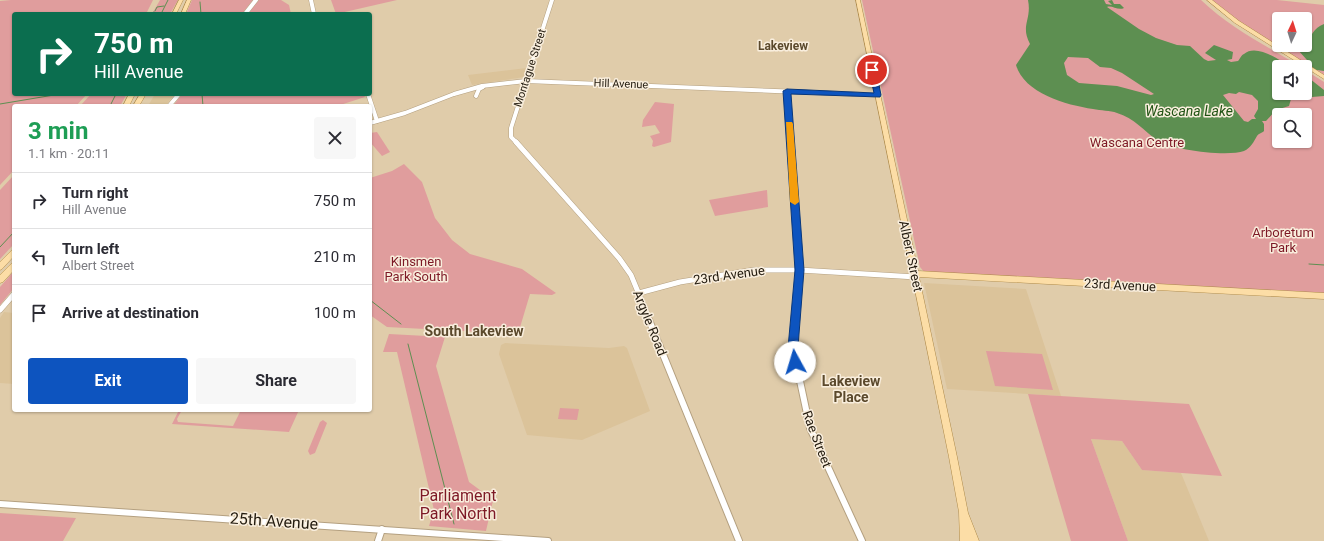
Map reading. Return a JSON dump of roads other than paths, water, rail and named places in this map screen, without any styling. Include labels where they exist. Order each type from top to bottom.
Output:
[{"type":"main road","points":[[175,12],[181,0]]},
{"type":"main road","points":[[184,12],[190,0]]},
{"type":"main road","name":"Albert Street","points":[[858,0],[964,512],[974,541]]},
{"type":"main road","points":[[1204,0],[1231,22],[1293,60]]},
{"type":"main road","points":[[1208,0],[1237,22],[1294,60]]},
{"type":"main road","points":[[1312,71],[1324,79]]},
{"type":"main road","points":[[0,267],[12,254]]},
{"type":"main road","points":[[0,280],[12,267]]},
{"type":"main road","name":"23rd Avenue","points":[[916,277],[1324,296]]},
{"type":"main road","name":"23rd Avenue","points":[[916,277],[1324,300]]},
{"type":"main road","name":"Albert Street","points":[[964,512],[965,541]]},
{"type":"street","points":[[247,12],[256,0]]},
{"type":"street","points":[[311,0],[314,12]]},
{"type":"street","name":"Montague Street","points":[[511,137],[511,128],[552,0]]},
{"type":"street","name":"Hill Avenue","points":[[372,122],[404,113],[454,94],[485,86],[526,81],[878,95]]},
{"type":"street","points":[[476,96],[479,89],[485,86]]},
{"type":"street","name":"Rae Street","points":[[787,91],[799,270],[793,348],[803,401],[814,437],[862,541]]},
{"type":"street","points":[[171,104],[177,96]]},
{"type":"street","points":[[372,106],[377,121]]},
{"type":"street","name":"Argyle Road","points":[[511,137],[619,258],[631,274],[739,541]]},
{"type":"street","name":"23rd Avenue","points":[[639,293],[680,282],[754,270],[799,270],[916,277]]},
{"type":"street","points":[[0,310],[12,296]]},
{"type":"street","name":"25th Avenue","points":[[0,504],[548,541]]},
{"type":"street","points":[[378,541],[382,529]]},
{"type":"water","name":"Wascana Lake","points":[[1028,0],[1104,0],[1106,4],[1112,5],[1108,1],[1112,0],[1114,4],[1120,4],[1124,8],[1120,9],[1107,7],[1139,29],[1156,38],[1177,45],[1190,46],[1208,61],[1216,60],[1205,53],[1214,45],[1233,52],[1232,59],[1227,60],[1231,62],[1238,61],[1242,55],[1249,51],[1261,51],[1279,60],[1272,60],[1272,100],[1291,100],[1289,106],[1282,108],[1272,108],[1272,114],[1266,121],[1262,121],[1264,124],[1264,131],[1258,135],[1250,146],[1244,151],[1236,153],[1200,152],[1164,144],[1134,121],[1123,115],[1111,111],[1096,110],[1059,101],[1047,96],[1028,83],[1020,75],[1016,65],[1030,44],[1026,32],[1029,13]],"holes":[[[1068,57],[1088,58],[1100,67],[1111,68],[1122,73],[1154,94],[1151,95],[1117,86],[1079,83],[1067,75],[1064,63]],[[1239,92],[1252,95],[1258,101],[1258,109],[1254,116],[1256,119],[1252,119],[1248,122],[1244,121],[1223,95],[1229,93],[1236,94]]]},
{"type":"water","points":[[1324,24],[1324,71],[1317,70],[1312,72],[1312,60],[1307,60],[1300,52],[1312,52],[1312,34]]},
{"type":"water","name":"Wascana Lake","points":[[1312,81],[1324,90],[1324,96],[1312,97]]},
{"type":"waterway","points":[[162,12],[168,0]]},
{"type":"waterway","points":[[200,2],[201,12]]},
{"type":"waterway","points":[[155,11],[157,7],[164,6]]},
{"type":"waterway","points":[[0,104],[48,96]]},
{"type":"waterway","points":[[111,104],[115,96]]},
{"type":"waterway","points":[[202,96],[203,104]]},
{"type":"waterway","points":[[0,247],[12,234]]},
{"type":"waterway","points":[[1309,264],[1324,265]]},
{"type":"waterway","points":[[372,302],[401,324]]},
{"type":"waterway","points":[[408,344],[454,524]]},
{"type":"district","name":"Lakeview","points":[[783,46]]},
{"type":"district","name":"South Lakeview","points":[[474,331]]},
{"type":"district","name":"Lakeview Place","points":[[851,390]]},
{"type":"park label","name":"Wascana Centre","points":[[1137,142]]},
{"type":"park label","name":"Arboretum Park","points":[[1283,240]]},
{"type":"park label","name":"Kinsmen Park South","points":[[416,268]]},
{"type":"park label","name":"Parliament Park North","points":[[458,504]]}]
